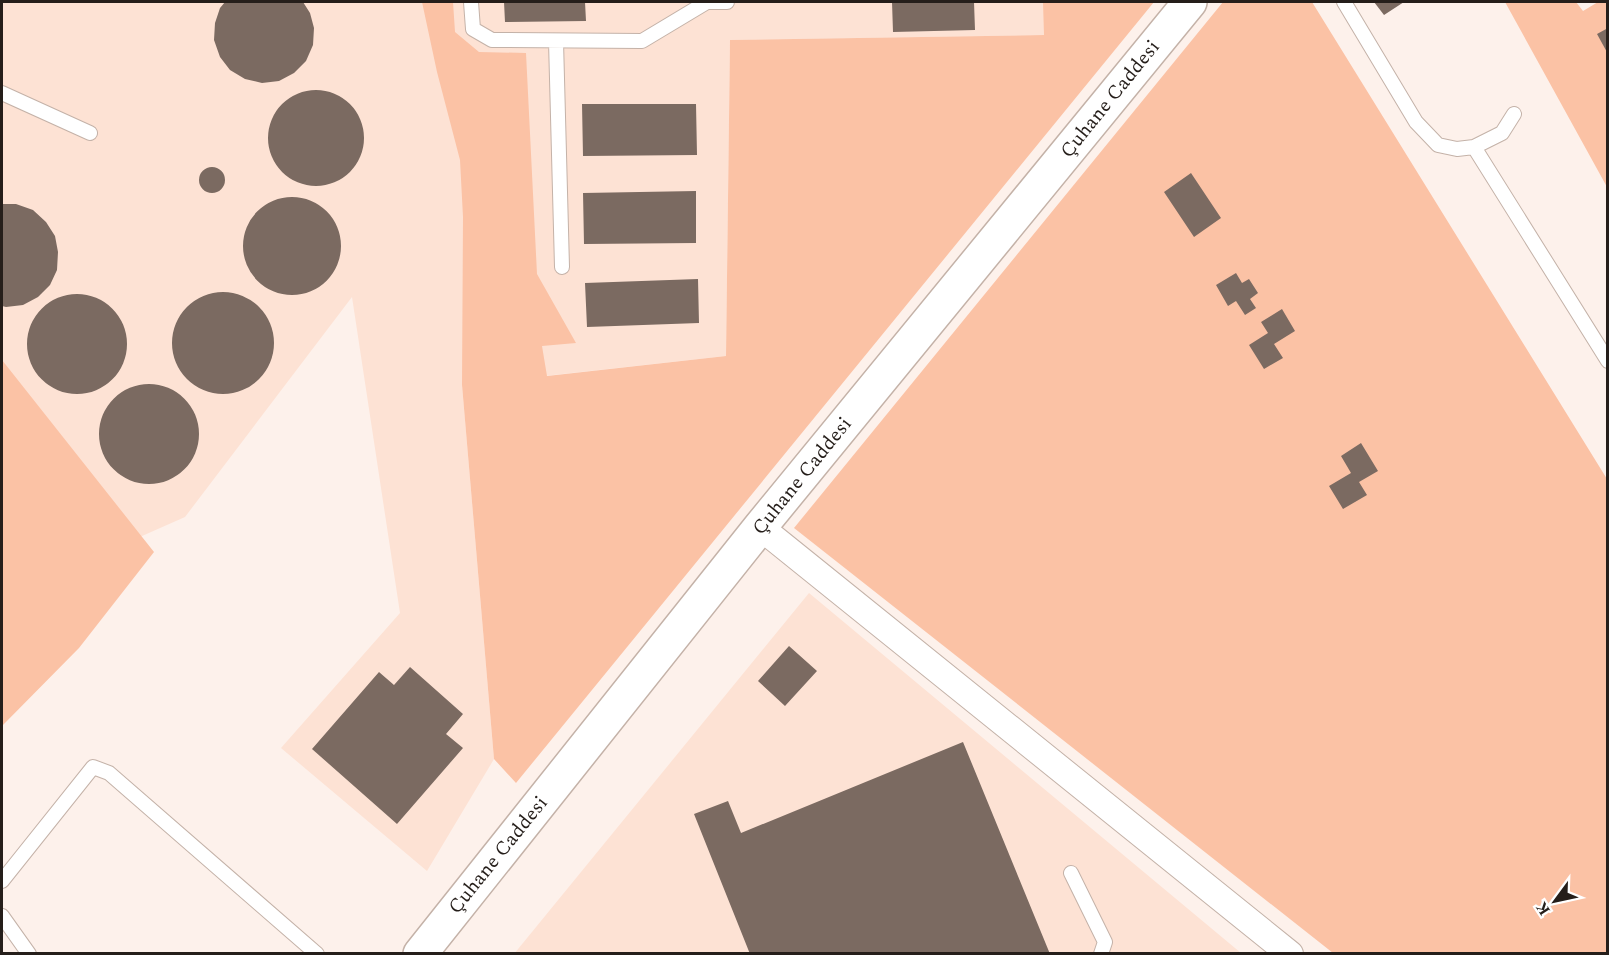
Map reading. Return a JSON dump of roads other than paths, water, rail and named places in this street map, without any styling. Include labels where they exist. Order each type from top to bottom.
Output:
[{"type":"main road","name":"Çuhane Caddesi","points":[[420,954],[760,528],[1190,2]]},
{"type":"street","points":[[760,528],[1290,954]]},
{"type":"lane","points":[[471,2],[473,29],[492,40],[555,41],[642,41],[708,2],[727,2]]},
{"type":"lane","points":[[1344,2],[1416,122],[1438,145],[1457,148],[1474,147],[1502,133],[1514,114]]},
{"type":"lane","points":[[555,41],[562,267]]},
{"type":"lane","points":[[2,93],[90,133]]},
{"type":"lane","points":[[1474,147],[1608,361]]},
{"type":"lane","points":[[2,881],[93,767],[109,773],[317,954]]},
{"type":"lane","points":[[1071,873],[1105,942],[1101,954]]},
{"type":"lane","points":[[2,916],[29,954]]}]
